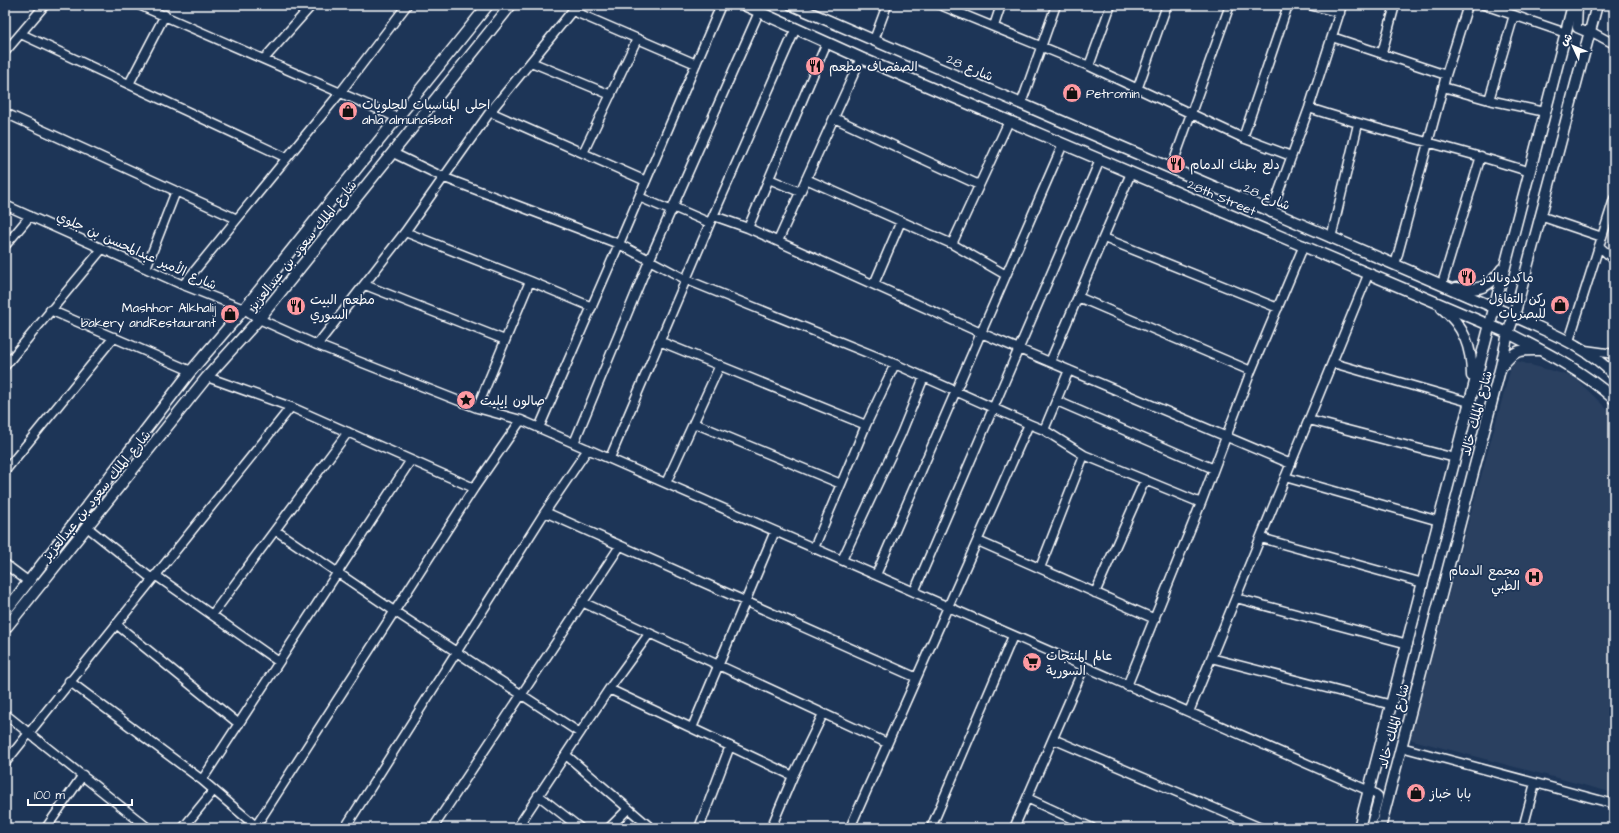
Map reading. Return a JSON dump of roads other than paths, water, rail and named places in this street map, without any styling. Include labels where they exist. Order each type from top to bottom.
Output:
[{"type":"main road","points":[[480,16],[484,5]]},
{"type":"main road","name":"شارع الملك سعود بن عبدالعزيز","points":[[5,612],[192,371],[244,309],[488,5]]},
{"type":"main road","name":"شارع الملك سعود بن عبدالعزيز","points":[[5,629],[207,377],[259,320],[511,5]]},
{"type":"main road","name":"28th Street","points":[[744,5],[861,58],[1304,246],[1368,275],[1433,300],[1489,324],[1542,350],[1596,383],[1614,399]]},
{"type":"main road","name":"شارع 28","points":[[792,5],[1271,213],[1514,316],[1569,341],[1603,364],[1614,375]]},
{"type":"main road","name":"شارع الملك خالد","points":[[1359,828],[1573,5]]},
{"type":"main road","name":"شارع الملك خالد","points":[[1380,828],[1501,366],[1508,333],[1514,316],[1597,5]]},
{"type":"main road","points":[[1444,286],[1468,290],[1484,288],[1496,278],[1506,263]]},
{"type":"main road","points":[[1519,295],[1519,306],[1523,314],[1536,326]]},
{"type":"main road","points":[[1433,300],[1452,316],[1462,330],[1470,347],[1472,390]]},
{"type":"main road","points":[[1501,366],[1511,354],[1520,350],[1542,350]]},
{"type":"street","points":[[5,52],[44,5]]},
{"type":"street","points":[[139,5],[165,15],[398,118]]},
{"type":"street","points":[[264,59],[312,5]]},
{"type":"street","points":[[183,285],[340,93],[407,5]]},
{"type":"street","points":[[539,428],[721,5]]},
{"type":"street","points":[[874,40],[887,5]]},
{"type":"street","points":[[940,5],[949,6],[1041,47],[1089,66],[1137,90],[1244,138],[1291,156]]},
{"type":"street","points":[[994,26],[1001,5]]},
{"type":"street","points":[[1021,104],[1056,5]]},
{"type":"street","points":[[1089,66],[1111,5]]},
{"type":"street","points":[[1137,90],[1167,5]]},
{"type":"street","points":[[1171,169],[1230,5]]},
{"type":"street","points":[[1244,138],[1288,5]]},
{"type":"street","points":[[1271,213],[1309,108],[1341,9],[1309,5]]},
{"type":"street","points":[[1382,53],[1395,5]]},
{"type":"street","points":[[1395,265],[1429,143],[1446,75],[1468,5]]},
{"type":"street","points":[[1484,5],[1566,33]]},
{"type":"street","points":[[1578,5],[1577,28],[1584,31],[1590,31],[1614,44]]},
{"type":"street","points":[[317,345],[405,232],[445,178],[490,112],[575,8],[637,39],[696,64]]},
{"type":"street","points":[[574,443],[649,261],[759,12]]},
{"type":"street","points":[[129,84],[165,15]]},
{"type":"street","points":[[1489,100],[1514,15]]},
{"type":"street","points":[[610,458],[659,341],[796,28]]},
{"type":"street","points":[[21,34],[287,158]]},
{"type":"street","points":[[1332,37],[1446,75]]},
{"type":"street","points":[[583,153],[637,39]]},
{"type":"street","points":[[748,228],[827,42]]},
{"type":"street","points":[[778,241],[861,58]]},
{"type":"street","points":[[531,62],[611,95]]},
{"type":"street","points":[[1443,87],[1489,100],[1545,112]]},
{"type":"street","points":[[1309,108],[1358,124],[1481,156],[1530,172]]},
{"type":"street","points":[[490,112],[646,181]]},
{"type":"street","points":[[5,113],[237,219]]},
{"type":"street","points":[[834,118],[979,185]]},
{"type":"street","points":[[952,244],[1009,121]]},
{"type":"street","points":[[1331,238],[1358,124]]},
{"type":"street","points":[[876,575],[1063,144]]},
{"type":"street","points":[[393,153],[445,178],[619,244],[687,280],[956,390],[1044,430],[1084,455],[1201,503]]},
{"type":"street","points":[[1444,286],[1481,156]]},
{"type":"street","points":[[914,592],[1100,160]]},
{"type":"street","points":[[1050,362],[1131,173]]},
{"type":"street","points":[[769,179],[800,192]]},
{"type":"street","points":[[806,179],[952,244],[1006,275]]},
{"type":"street","points":[[146,268],[176,191]]},
{"type":"street","points":[[639,197],[672,209],[748,228],[981,333],[1291,464]]},
{"type":"street","points":[[1569,341],[1614,199]]},
{"type":"street","name":"شارع الأمير عبدالمحسن بن جلوي","points":[[5,205],[183,285],[244,309],[259,320],[317,345],[477,408],[521,420],[610,458],[1369,792]]},
{"type":"street","points":[[5,246],[30,216]]},
{"type":"street","points":[[1540,216],[1602,238]]},
{"type":"street","points":[[874,284],[901,221]]},
{"type":"street","points":[[405,232],[592,307]]},
{"type":"street","points":[[1104,238],[1278,308]]},
{"type":"street","points":[[1127,686],[1201,503],[1251,371],[1304,246]]},
{"type":"street","points":[[1599,246],[1614,260]]},
{"type":"street","points":[[5,366],[102,249]]},
{"type":"street","points":[[1189,712],[1368,275]]},
{"type":"street","points":[[477,408],[530,281]]},
{"type":"street","points":[[364,285],[505,340]]},
{"type":"street","points":[[1078,297],[1251,371]]},
{"type":"street","points":[[50,310],[192,371]]},
{"type":"street","points":[[5,471],[114,337]]},
{"type":"street","points":[[659,341],[866,425]]},
{"type":"street","points":[[1584,350],[1614,354]]},
{"type":"street","points":[[1332,363],[1469,402]]},
{"type":"street","points":[[814,548],[866,425],[895,364]]},
{"type":"street","points":[[666,483],[720,365]]},
{"type":"street","points":[[1044,430],[1069,370]]},
{"type":"street","points":[[207,377],[291,407],[474,488]]},
{"type":"street","points":[[842,560],[901,434],[924,377]]},
{"type":"street","points":[[1057,401],[1214,469]]},
{"type":"street","points":[[5,762],[291,407]]},
{"type":"street","points":[[69,681],[202,780],[257,827],[394,611],[474,488],[521,420]]},
{"type":"street","points":[[1309,420],[1455,458]]},
{"type":"street","points":[[694,423],[841,484]]},
{"type":"street","points":[[850,828],[915,677],[949,608],[1029,424]]},
{"type":"street","points":[[212,615],[348,432]]},
{"type":"street","points":[[345,828],[545,512],[588,449]]},
{"type":"street","points":[[1040,568],[1084,455]]},
{"type":"street","points":[[202,780],[411,460]]},
{"type":"street","points":[[1286,477],[1439,521]]},
{"type":"street","points":[[1095,593],[1145,480]]},
{"type":"street","points":[[545,512],[915,677]]},
{"type":"street","points":[[87,527],[154,577],[279,662]]},
{"type":"street","points":[[275,530],[394,611],[580,733]]},
{"type":"street","points":[[692,728],[775,531]]},
{"type":"street","points":[[1260,538],[1423,583]]},
{"type":"street","points":[[978,541],[1154,619]]},
{"type":"street","points":[[433,828],[620,546]]},
{"type":"street","points":[[5,564],[29,582]]},
{"type":"street","points":[[1236,598],[1408,644]]},
{"type":"street","points":[[582,602],[887,743]]},
{"type":"street","points":[[116,624],[239,724]]},
{"type":"street","points":[[516,828],[609,689],[649,634]]},
{"type":"street","points":[[931,828],[1013,636]]},
{"type":"street","points":[[1211,658],[1392,705]]},
{"type":"street","points":[[1014,828],[1084,666]]},
{"type":"street","points":[[609,689],[793,776]]},
{"type":"street","points":[[5,714],[148,828]]},
{"type":"street","points":[[771,828],[793,776],[823,714]]},
{"type":"street","points":[[1053,738],[1261,828]]},
{"type":"street","points":[[700,828],[730,746]]},
{"type":"street","points":[[1401,747],[1614,804]]},
{"type":"street","points":[[566,755],[651,828]]},
{"type":"street","points":[[46,828],[83,775]]},
{"type":"street","points":[[1523,828],[1535,783]]},
{"type":"street","points":[[183,828],[214,790]]},
{"type":"street","points":[[1369,792],[1376,794],[1378,799],[1370,828]]},
{"type":"street","points":[[538,795],[580,828]]},
{"type":"street","points":[[1027,798],[1092,828]]},
{"type":"street","points":[[609,828],[628,809]]},
{"type":"place","name":"الصفصاف مطعم","points":[[815,66]]},
{"type":"place","name":"Petromin","points":[[1072,93]]},
{"type":"place","name":"احلى المناسبات للحلويات ahla almunasbat","points":[[348,111]]},
{"type":"place","name":"دلع بطنك الدمام","points":[[1176,164]]},
{"type":"place","name":"ماكدونالدز","points":[[1467,277]]},
{"type":"place","name":"ركن التفاؤل للبصريات","points":[[1560,305]]},
{"type":"place","name":"مطعم البيت السوري","points":[[296,306]]},
{"type":"place","name":"Mashhor Alkhalij bakery andRestaurant","points":[[230,314]]},
{"type":"place","name":"صالون إيليت","points":[[466,400]]},
{"type":"place","name":"مجمع الدمام الطبي","points":[[1534,577]]},
{"type":"place","name":"عالم المنتجات السورية","points":[[1032,662]]},
{"type":"place","name":"بابا خباز","points":[[1416,793]]}]
